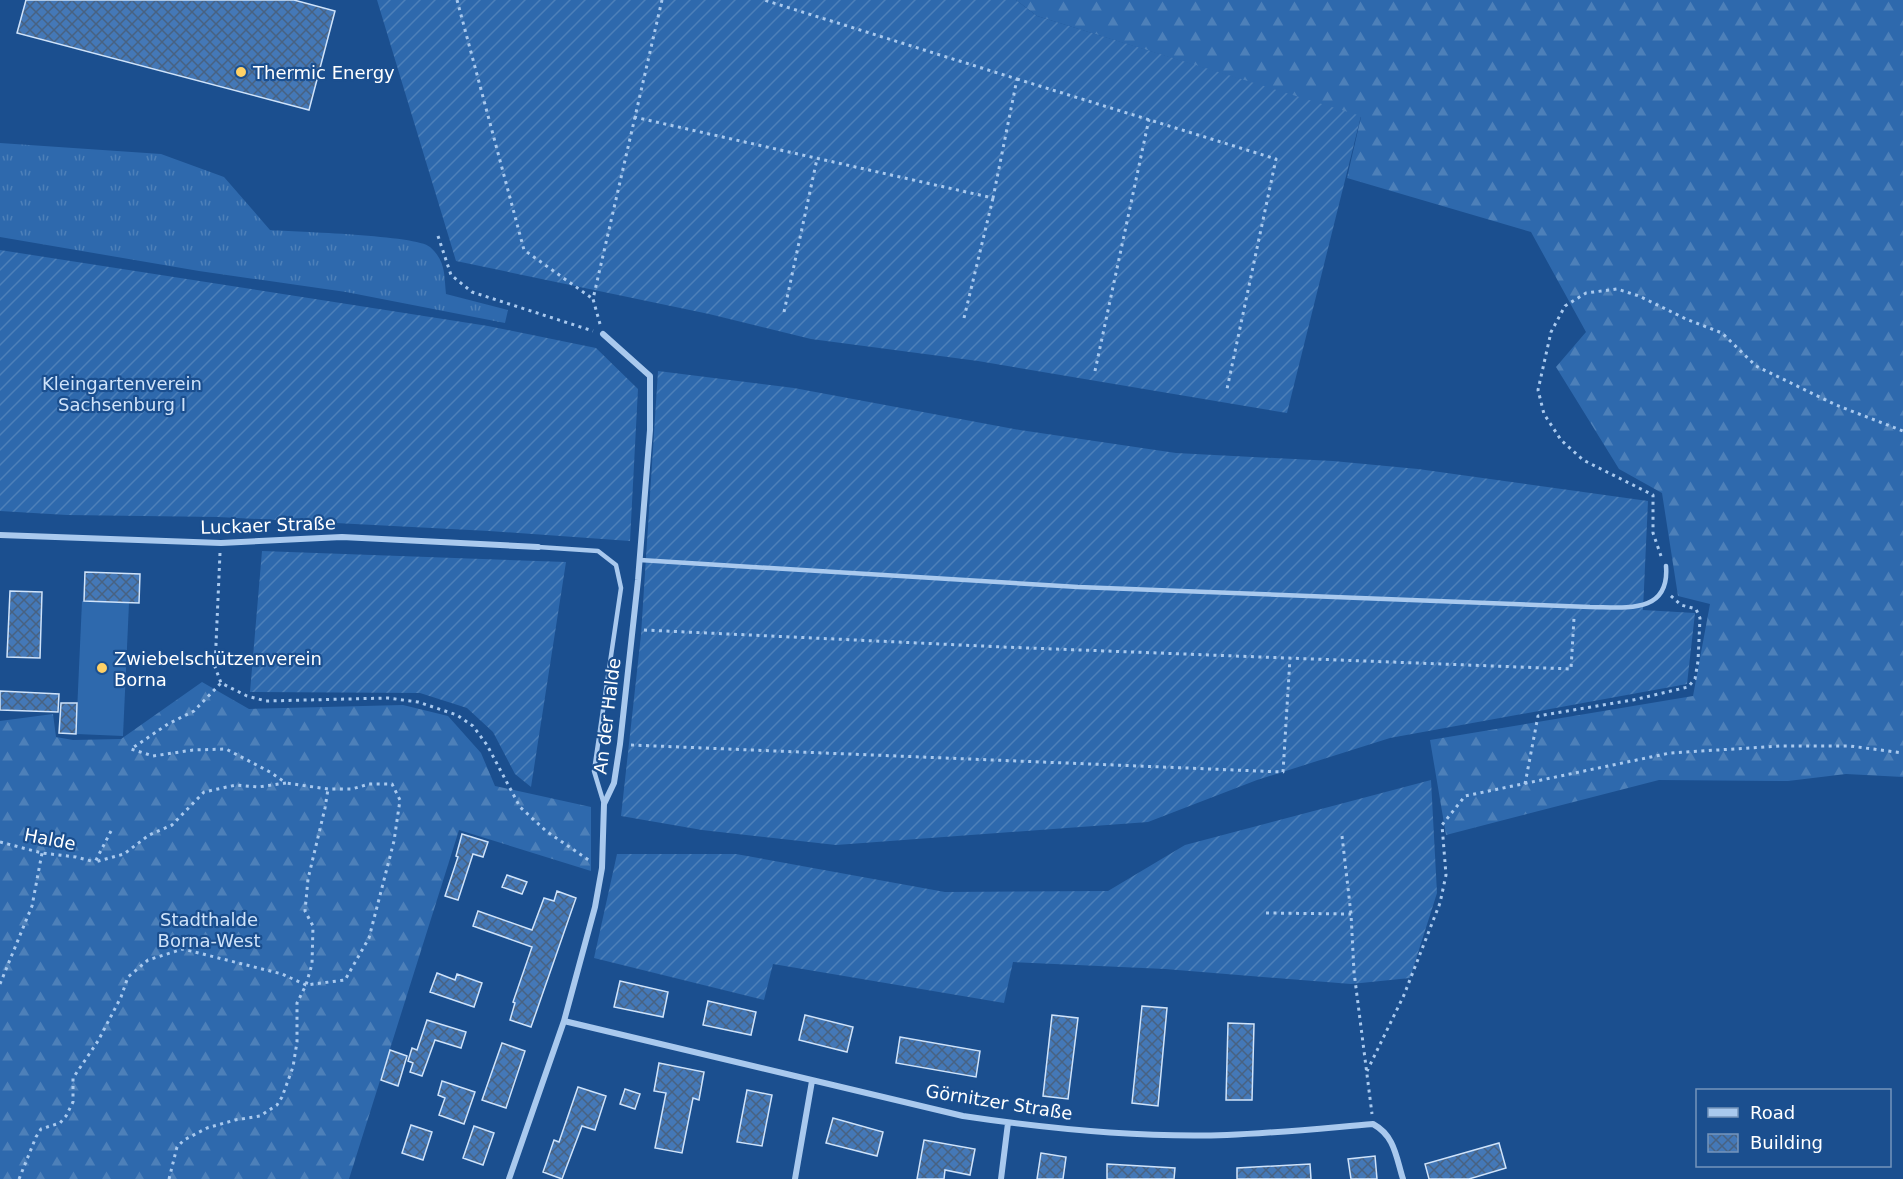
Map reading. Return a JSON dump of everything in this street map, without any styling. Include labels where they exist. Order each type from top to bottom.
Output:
[{"type":"street","name":"An der Halde","points":[[509,1179],[564,1021],[595,907],[602,868],[604,804],[614,783],[633,630],[650,430],[650,376],[603,334]]},
{"type":"street","name":"Luckaer Straße","points":[[0,536],[221,543],[342,537],[538,547]]},
{"type":"street","name":"Görnitzer Straße","points":[[564,1021],[963,1116],[1008,1123],[1101,1133],[1175,1136],[1228,1135],[1373,1124]]},
{"type":"street","points":[[795,1179],[812,1081]]},
{"type":"street","points":[[1000,1179],[1008,1123]]},
{"type":"street","points":[[1373,1124],[1391,1139],[1403,1179]]},
{"type":"lane","points":[[538,547],[598,551],[616,565],[621,588],[594,771],[604,804]]},
{"type":"lane","points":[[640,560],[1078,587],[1640,607],[1654,599],[1664,589],[1667,578],[1666,566]]},
{"type":"path","points":[[457,0],[524,250],[593,299]]},
{"type":"path","points":[[603,334],[593,299],[662,0]]},
{"type":"path","points":[[764,0],[1276,159],[1227,389]]},
{"type":"path","points":[[964,318],[993,198],[1017,78]]},
{"type":"path","points":[[634,117],[993,198]]},
{"type":"path","points":[[1095,371],[1149,119]]},
{"type":"path","points":[[784,312],[817,158]]},
{"type":"path","points":[[438,236],[451,275],[472,292],[603,334]]},
{"type":"path","points":[[1666,566],[1653,533],[1653,495],[1583,460],[1561,440],[1544,414],[1538,390],[1551,332],[1565,306],[1586,293],[1617,289],[1639,296],[1722,333],[1756,366],[1836,405],[1903,431]]},
{"type":"path","points":[[221,543],[215,668],[221,683],[247,696],[266,701],[388,698],[418,702],[457,716],[473,726],[487,745],[520,807],[546,831],[602,868]]},
{"type":"path","points":[[1525,784],[1538,717],[1633,700],[1688,687],[1695,679],[1700,618],[1696,609],[1682,605],[1664,589]]},
{"type":"path","points":[[633,630],[1571,669],[1575,606]]},
{"type":"path","points":[[620,744],[1283,772],[1290,658]]},
{"type":"path","points":[[221,683],[194,711],[168,724],[131,749],[153,756],[193,750],[225,749],[286,783]]},
{"type":"path","points":[[1367,1071],[1404,995],[1440,903],[1446,875],[1442,825],[1465,796],[1670,753],[1781,746],[1850,746],[1903,753]]},
{"type":"path","points":[[19,1179],[41,1130],[60,1123],[66,1116],[72,1102],[73,1078],[98,1041],[129,977],[148,960],[183,950],[282,974],[306,985],[345,980],[369,938],[394,842],[400,800],[392,784],[369,784],[352,789],[328,789],[286,783],[258,787],[236,785],[204,792],[172,825],[149,835],[124,854],[95,862]]},
{"type":"path","points":[[169,1179],[177,1147],[184,1140],[207,1128],[260,1116],[278,1105],[293,1067],[297,1042],[297,1004],[312,964],[313,926],[305,911],[308,879],[328,789]]},
{"type":"path","points":[[95,862],[111,831]]},
{"type":"path","points":[[1342,836],[1351,914],[1354,972],[1373,1124]]},
{"type":"path","name":"Halde","points":[[0,842],[42,853],[95,862]]},
{"type":"path","points":[[0,984],[32,906],[42,853]]},
{"type":"path","points":[[1266,914],[1351,914]]},
{"type":"green space","points":[[377,0],[1016,0],[1037,16],[1361,116],[1287,413],[978,361],[811,339],[709,314],[456,261]]},
{"type":"green space","points":[[1016,0],[1903,0],[1903,777],[1846,774],[1788,781],[1659,780],[1446,835],[1430,740],[1693,696],[1710,604],[1678,596],[1662,493],[1619,469],[1556,367],[1586,332],[1531,232],[1347,178],[1361,117],[1037,16]]},
{"type":"green space","points":[[0,143],[161,154],[224,177],[270,230],[381,237],[420,243],[430,247],[442,263],[446,294],[508,310],[505,323],[346,292],[199,271],[0,237]]},
{"type":"green space","name":"Kleingartenverein Sachsenburg I","points":[[0,250],[488,326],[596,348],[638,389],[630,541],[218,517],[67,515],[0,511]]},
{"type":"green space","points":[[658,371],[794,388],[1020,430],[1176,453],[1333,461],[1418,469],[1648,501],[1643,610],[1695,613],[1687,684],[1390,738],[1257,780],[1148,822],[836,845],[702,830],[621,816],[641,635]]},
{"type":"green space","points":[[262,551],[566,562],[531,787],[515,774],[493,732],[467,708],[420,693],[250,692]]},
{"type":"green space","name":"Zwiebelschützenverein Borna","points":[[82,601],[129,603],[123,736],[76,734]]},
{"type":"green space","name":"Stadthalde Borna-West","points":[[202,682],[249,709],[403,705],[448,716],[481,753],[495,786],[591,807],[591,871],[459,830],[349,1179],[0,1179],[0,721],[53,714],[56,737],[73,740],[121,739]]},
{"type":"green space","points":[[1431,780],[1437,893],[1410,978],[1351,984],[1165,969],[1013,962],[1004,1003],[773,964],[764,1000],[594,958],[617,854],[736,854],[945,892],[1108,891],[1185,845]]},
{"type":"building","name":"Thermic Energy","points":[[26,0],[294,0],[335,11],[309,110],[17,33]]},
{"type":"building","points":[[85,572],[140,574],[139,603],[84,601]]},
{"type":"building","points":[[10,591],[42,592],[40,658],[7,657]]},
{"type":"building","points":[[0,691],[59,694],[58,712],[0,710]]},
{"type":"building","points":[[61,703],[77,703],[76,734],[59,733]]},
{"type":"building","points":[[462,834],[488,842],[483,857],[473,854],[458,900],[445,896],[458,857],[456,856]]},
{"type":"building","points":[[507,875],[527,882],[522,894],[502,887]]},
{"type":"building","points":[[557,891],[576,898],[531,1027],[510,1020],[515,1003],[513,1002],[532,947],[473,926],[478,911],[532,930],[544,898],[554,901]]},
{"type":"building","points":[[437,973],[455,980],[457,974],[482,983],[474,1007],[430,992]]},
{"type":"building","points":[[620,981],[668,992],[663,1017],[614,1007]]},
{"type":"building","points":[[708,1001],[756,1012],[751,1035],[703,1025]]},
{"type":"building","points":[[1142,1006],[1167,1008],[1158,1106],[1132,1103]]},
{"type":"building","points":[[805,1015],[853,1027],[847,1052],[799,1040]]},
{"type":"building","points":[[1052,1015],[1078,1018],[1068,1099],[1043,1096]]},
{"type":"building","points":[[427,1020],[466,1032],[461,1048],[435,1040],[422,1076],[410,1072],[413,1063],[408,1061],[412,1048],[417,1050]]},
{"type":"building","points":[[1228,1023],[1254,1024],[1252,1100],[1226,1100]]},
{"type":"building","points":[[900,1037],[980,1051],[976,1077],[896,1063]]},
{"type":"building","points":[[502,1043],[525,1051],[506,1108],[482,1100]]},
{"type":"building","points":[[390,1050],[407,1056],[398,1086],[381,1080]]},
{"type":"building","points":[[659,1063],[704,1072],[699,1100],[693,1098],[682,1153],[655,1148],[666,1093],[654,1091]]},
{"type":"building","points":[[442,1081],[475,1092],[464,1124],[439,1115],[445,1098],[438,1095]]},
{"type":"building","points":[[578,1087],[606,1096],[595,1130],[582,1126],[562,1179],[543,1172],[554,1140],[559,1142]]},
{"type":"building","points":[[625,1089],[640,1094],[635,1109],[620,1104]]},
{"type":"building","points":[[747,1090],[772,1095],[762,1146],[737,1142]]},
{"type":"building","points":[[833,1118],[883,1132],[877,1156],[826,1143]]},
{"type":"building","points":[[411,1125],[432,1132],[423,1160],[402,1153]]},
{"type":"building","points":[[474,1126],[494,1133],[483,1165],[463,1158]]},
{"type":"building","points":[[924,1140],[975,1149],[970,1175],[945,1170],[944,1179],[917,1179]]},
{"type":"building","points":[[1499,1143],[1506,1168],[1469,1179],[1429,1179],[1425,1164]]},
{"type":"building","points":[[1041,1153],[1066,1157],[1063,1179],[1037,1179]]},
{"type":"building","points":[[1375,1156],[1377,1179],[1351,1179],[1348,1159]]},
{"type":"building","points":[[1107,1164],[1175,1168],[1174,1179],[1107,1179]]},
{"type":"building","points":[[1310,1164],[1311,1179],[1237,1179],[1237,1168]]},
{"type":"place","name":"Thermic Energy","points":[[241,72]]},
{"type":"place","name":"Zwiebelschützenverein Borna","points":[[102,668]]}]
